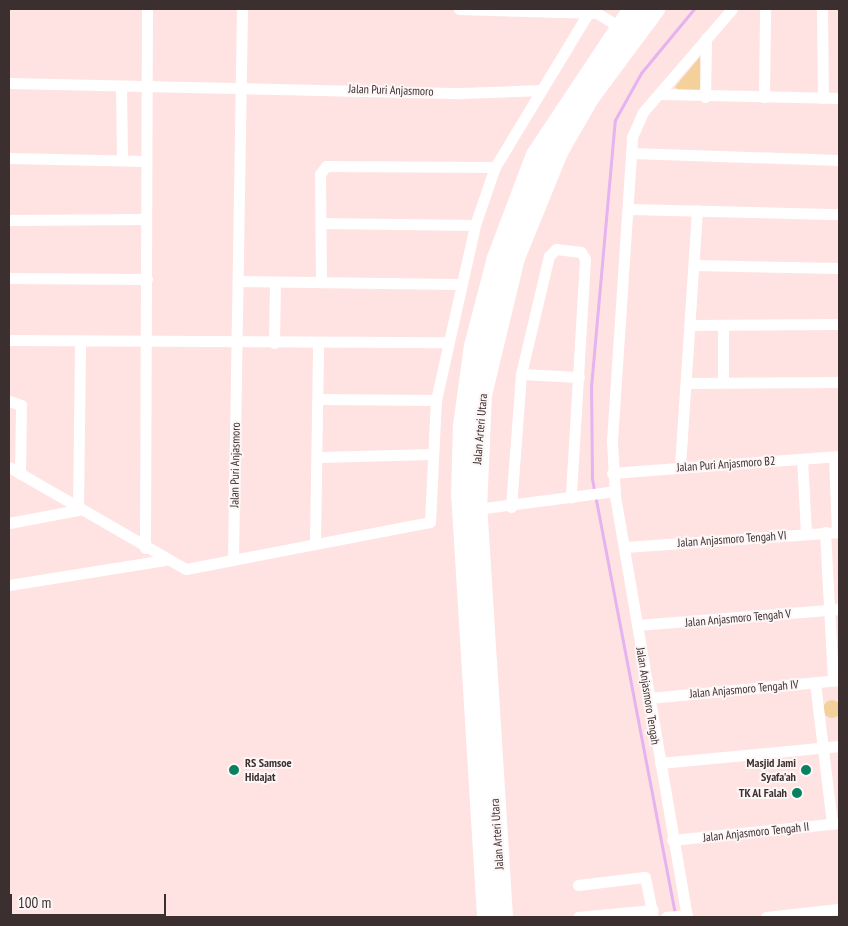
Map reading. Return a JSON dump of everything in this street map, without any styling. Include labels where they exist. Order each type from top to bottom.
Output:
[{"type":"highway","name":"Jalan Arteri Utara","points":[[487,917],[461,497],[463,426],[474,346],[497,258],[536,155],[618,18],[633,9]]},
{"type":"highway","name":"Jalan Arteri Utara","points":[[503,917],[477,509],[482,396],[515,258],[572,124],[655,9]]},
{"type":"street","points":[[145,548],[147,9]]},
{"type":"street","name":"Jalan Puri Anjasmoro","points":[[233,559],[241,281],[242,9]]},
{"type":"street","points":[[459,9],[589,12],[618,18],[633,38]]},
{"type":"street","name":"Jalan Anjasmoro Tengah","points":[[687,916],[672,840],[624,548],[610,492],[631,153],[635,126],[706,38],[732,9]]},
{"type":"street","points":[[764,97],[765,9]]},
{"type":"street","points":[[822,9],[824,98]]},
{"type":"street","points":[[9,467],[78,510],[165,560],[186,568],[315,542],[427,523],[433,514],[433,454],[436,400],[458,284],[475,225],[495,167],[589,12]]},
{"type":"street","points":[[705,97],[706,38]]},
{"type":"street","name":"Jalan Puri Anjasmoro","points":[[9,83],[121,86],[242,86],[462,92],[541,90]]},
{"type":"street","points":[[121,86],[122,160]]},
{"type":"street","points":[[661,94],[705,97],[839,98]]},
{"type":"street","points":[[631,153],[839,160]]},
{"type":"street","points":[[9,158],[146,161]]},
{"type":"street","points":[[321,282],[320,174],[326,166],[495,167]]},
{"type":"street","points":[[628,209],[839,214]]},
{"type":"street","points":[[680,466],[697,211]]},
{"type":"street","points":[[9,220],[146,219]]},
{"type":"street","points":[[321,224],[475,225]]},
{"type":"street","points":[[512,507],[521,374],[549,256],[556,249],[581,252],[585,259],[575,498]]},
{"type":"street","points":[[694,265],[839,268]]},
{"type":"street","points":[[9,278],[147,278]]},
{"type":"street","points":[[241,281],[458,284]]},
{"type":"street","points":[[274,342],[275,282]]},
{"type":"street","points":[[690,325],[839,324]]},
{"type":"street","points":[[723,382],[724,325]]},
{"type":"street","points":[[9,340],[80,343],[274,342],[318,344],[446,342]]},
{"type":"street","points":[[78,510],[80,343]]},
{"type":"street","points":[[315,542],[319,399],[318,344]]},
{"type":"street","points":[[521,374],[579,377]]},
{"type":"street","points":[[687,382],[839,382]]},
{"type":"street","points":[[319,399],[436,400]]},
{"type":"street","points":[[9,402],[21,405],[20,474]]},
{"type":"street","points":[[318,457],[433,454]]},
{"type":"street","points":[[836,680],[834,532],[837,456]]},
{"type":"street","name":"Jalan Puri Anjasmoro B2","points":[[612,474],[680,466],[837,456]]},
{"type":"street","points":[[802,459],[806,534]]},
{"type":"street","points":[[477,509],[512,507],[610,492]]},
{"type":"street","points":[[9,523],[78,510]]},
{"type":"street","name":"Jalan Anjasmoro Tengah VI","points":[[624,548],[834,532]]},
{"type":"street","points":[[9,585],[165,560]]},
{"type":"street","name":"Jalan Anjasmoro Tengah V","points":[[637,626],[834,610]]},
{"type":"street","name":"Jalan Anjasmoro Tengah IV","points":[[649,698],[836,680]]},
{"type":"street","points":[[815,682],[836,823]]},
{"type":"street","points":[[660,763],[839,746]]},
{"type":"street","name":"Jalan Anjasmoro Tengah II","points":[[672,840],[836,823]]},
{"type":"street","points":[[578,885],[645,877],[653,914],[578,917]]},
{"type":"street","points":[[766,917],[839,909]]},
{"type":"street","points":[[666,917],[687,916]]},
{"type":"shaded area","points":[[700,57],[701,90],[678,90],[675,87]]},
{"type":"shaded area","points":[[832,700],[838,703],[841,709],[838,715],[832,718],[826,715],[823,709],[826,703]]},
{"type":"waterway","points":[[675,914],[592,477],[591,387],[615,120],[641,73],[694,9]]},
{"type":"place","name":"RS Samsoe Hidajat","points":[[234,770]]},
{"type":"place","name":"Masjid Jami Syafa'ah","points":[[806,770]]},
{"type":"place","name":"TK Al Falah","points":[[797,793]]}]
